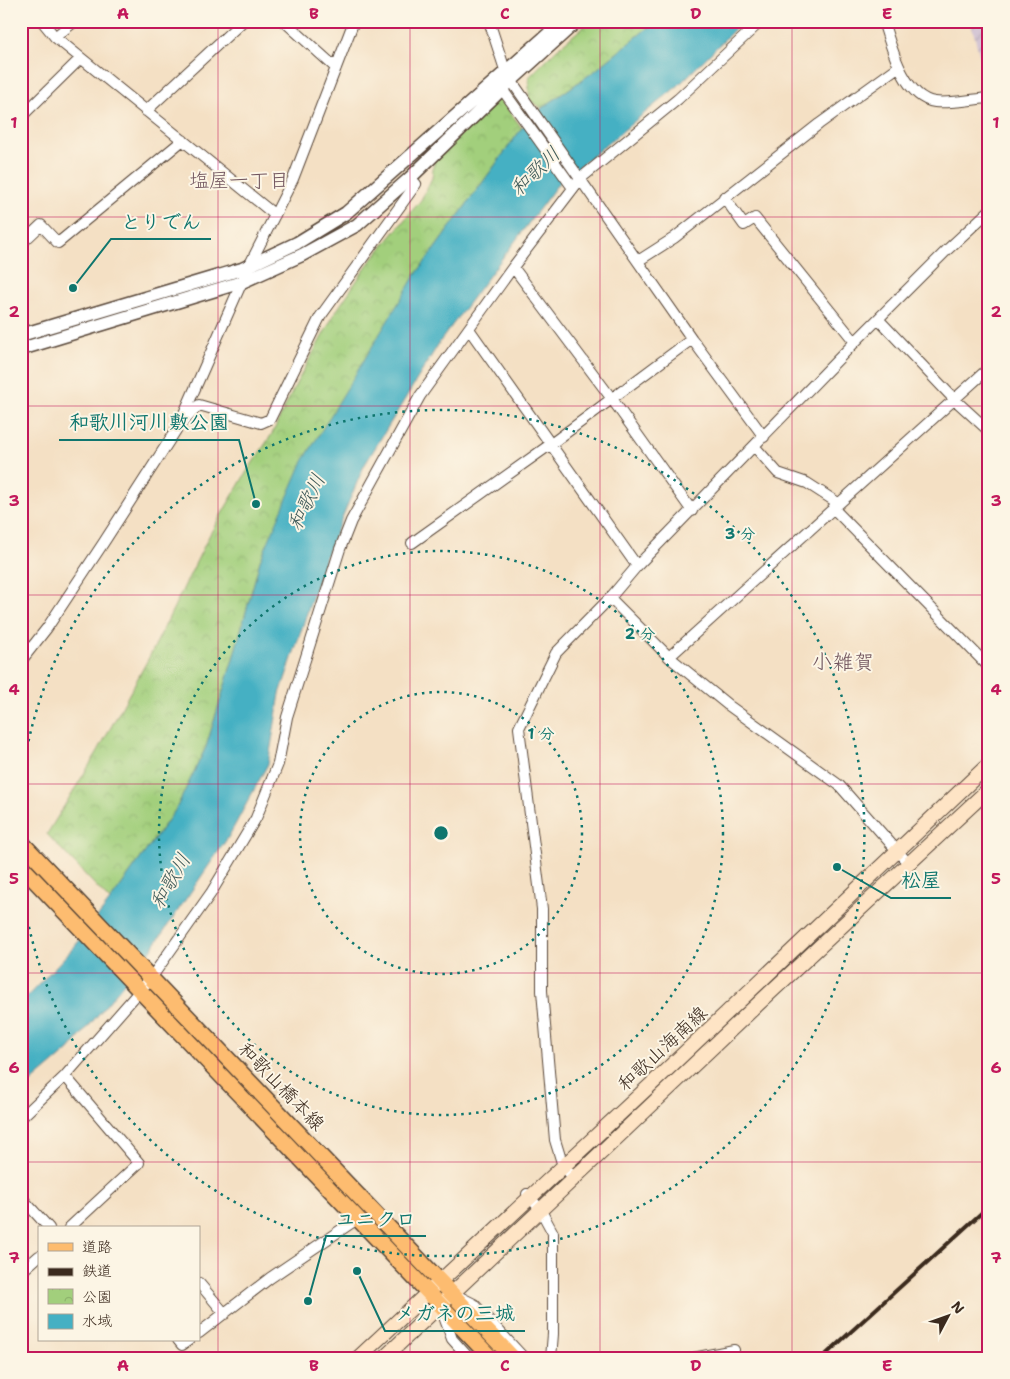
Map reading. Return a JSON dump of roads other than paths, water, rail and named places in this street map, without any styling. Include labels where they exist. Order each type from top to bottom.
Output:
[{"type":"main road","name":"和歌山海南線","points":[[358,1358],[989,764]]},
{"type":"main road","name":"和歌山海南線","points":[[384,1358],[908,863],[989,789]]},
{"type":"main road","name":"和歌山橋本線","points":[[24,846],[513,1358]]},
{"type":"main road","name":"和歌山橋本線","points":[[21,866],[491,1358]]},
{"type":"street","points":[[42,21],[55,37],[276,215]]},
{"type":"street","points":[[55,37],[75,21]]},
{"type":"street","points":[[146,110],[243,21]]},
{"type":"street","points":[[284,21],[336,68]]},
{"type":"street","points":[[21,661],[47,628],[178,427],[249,266],[293,179],[354,21]]},
{"type":"street","points":[[489,21],[509,86],[573,188]]},
{"type":"street","points":[[21,335],[249,266],[297,243],[346,213],[509,86],[563,21]]},
{"type":"street","points":[[21,349],[242,282],[302,256],[357,225],[578,21]]},
{"type":"street","points":[[21,1118],[65,1076],[148,975],[211,893],[256,818],[278,764],[287,717],[340,549],[351,521],[420,396],[513,267],[573,188],[578,175],[678,99],[761,21]]},
{"type":"street","points":[[883,21],[898,67],[913,88],[924,99],[935,102],[989,98]]},
{"type":"street","points":[[21,117],[81,58]]},
{"type":"street","points":[[638,261],[674,238],[819,124],[898,67]]},
{"type":"street","points":[[509,86],[578,175],[692,339],[764,437]]},
{"type":"street","points":[[21,244],[41,225],[58,243],[183,140]]},
{"type":"street","points":[[178,427],[198,405],[261,423],[270,419],[320,317],[416,184],[410,178]]},
{"type":"street","points":[[724,197],[744,225],[755,218],[855,342]]},
{"type":"street","points":[[574,1178],[563,1166],[555,1140],[542,991],[542,909],[519,728],[556,653],[610,598],[636,566],[755,447],[855,342],[989,211]]},
{"type":"street","points":[[513,267],[612,399],[692,511]]},
{"type":"street","points":[[879,320],[954,399],[989,431]]},
{"type":"street","points":[[469,329],[636,566]]},
{"type":"street","points":[[412,543],[551,444],[692,339]]},
{"type":"street","points":[[669,657],[989,368]]},
{"type":"street","points":[[755,447],[778,473],[807,483],[836,506],[989,666]]},
{"type":"street","points":[[610,598],[669,657],[728,705],[839,785],[908,863]]},
{"type":"street","points":[[65,1076],[139,1163],[71,1226]]},
{"type":"street","points":[[528,1196],[540,1210],[553,1233],[553,1334],[551,1358]]},
{"type":"street","points":[[21,1197],[47,1226]]},
{"type":"street","points":[[200,1332],[270,1278],[357,1219]]},
{"type":"street","points":[[21,1272],[38,1257]]},
{"type":"street","points":[[200,1284],[226,1314]]},
{"type":"street","points":[[452,1293],[474,1304],[524,1358]]},
{"type":"street","points":[[440,1305],[452,1339],[469,1358]]},
{"type":"street","points":[[693,1358],[734,1350]]},
{"type":"water","name":"和歌川","points":[[656,21],[743,21],[679,85],[558,184],[441,340],[364,466],[326,556],[280,694],[268,764],[229,836],[149,953],[69,1050],[21,1091],[21,1003],[75,946],[176,809],[206,747],[260,561],[302,463],[414,277],[522,128],[542,108],[596,70]]},
{"type":"railway","points":[[822,1358],[989,1206]]},
{"type":"place","name":"とりでん","points":[[73,288]]},
{"type":"place","name":"和歌川河川敷公園","points":[[256,504]]},
{"type":"place","name":"松屋","points":[[837,867]]},
{"type":"place","name":"メガネの三城","points":[[357,1271]]},
{"type":"place","name":"ユニクロ","points":[[308,1301]]},
{"type":"district","name":"塩屋一丁目","points":[[239,180]]},
{"type":"district","name":"小雑賀","points":[[843,662]]}]
